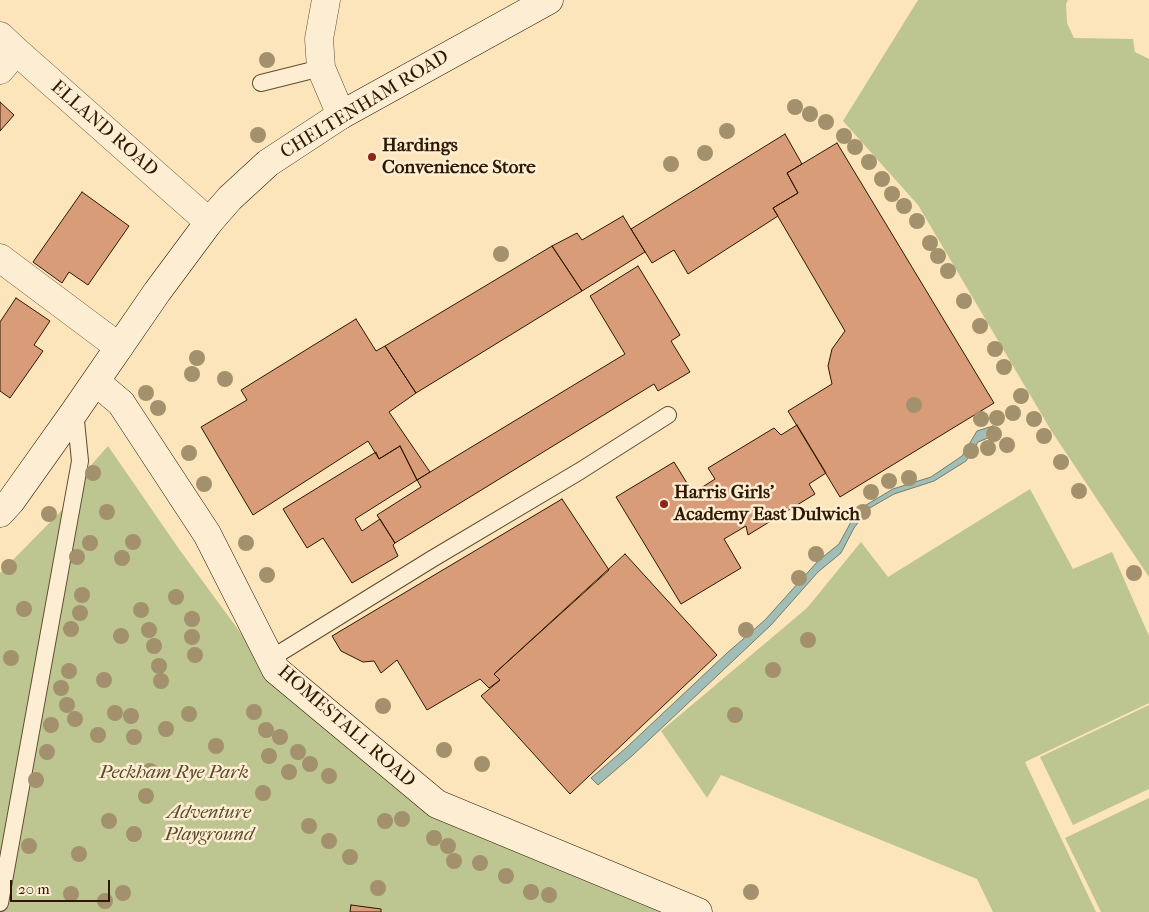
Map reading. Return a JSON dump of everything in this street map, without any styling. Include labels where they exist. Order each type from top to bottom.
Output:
[{"type":"street","points":[[326,0],[319,39],[321,68],[341,115]]},
{"type":"street","name":"CHELTENHAM ROAD","points":[[0,513],[11,501],[209,222],[230,198],[268,163],[341,115],[549,0]]},
{"type":"street","name":"ELLAND ROAD","points":[[5,52],[209,222]]},
{"type":"street","points":[[0,258],[119,347]]},
{"type":"street","name":"HOMESTALL ROAD","points":[[96,382],[121,403],[207,534],[276,670],[436,804],[698,912]]},
{"type":"lane","points":[[262,83],[321,68]]},
{"type":"lane","points":[[0,903],[80,461],[75,411]]},
{"type":"lane","points":[[270,659],[432,559],[580,471],[668,415]]},
{"type":"green space","points":[[918,0],[1068,0],[1066,4],[1067,23],[1074,38],[1133,39],[1135,52],[1149,59],[1149,577],[1052,432],[918,205],[843,121]]},
{"type":"green space","name":"Peckham Rye Park","points":[[108,446],[179,549],[270,673],[436,807],[686,912],[0,912],[0,573],[66,506],[85,472]]},
{"type":"green space","points":[[1030,489],[1073,569],[1112,552],[1149,636],[1149,703],[1025,762],[1096,912],[993,912],[977,879],[721,775],[707,798],[661,731],[807,608],[861,542],[888,577]]},
{"type":"green space","points":[[1149,705],[1149,789],[1073,825],[1040,757]]},
{"type":"green space","points":[[1149,798],[1149,912],[1101,912],[1065,838]]},
{"type":"water","points":[[993,426],[995,435],[978,442],[966,461],[934,481],[894,494],[868,509],[854,528],[841,553],[818,572],[771,625],[633,755],[598,785],[591,778],[765,620],[818,561],[839,544],[861,508],[893,489],[931,477],[962,456],[977,431]]},
{"type":"building","points":[[0,102],[14,115],[0,131]]},
{"type":"building","points":[[785,134],[802,164],[787,173],[798,193],[773,208],[778,216],[688,274],[674,250],[652,263],[631,229]]},
{"type":"building","points":[[837,143],[994,403],[840,497],[788,411],[832,384],[828,366],[832,349],[845,331],[773,208],[798,193],[787,173]]},
{"type":"building","points":[[82,192],[129,226],[88,285],[69,272],[62,283],[33,262]]},
{"type":"building","points":[[623,216],[645,252],[582,291],[552,246],[577,233],[582,240]]},
{"type":"building","points":[[552,246],[582,291],[416,393],[385,346]]},
{"type":"building","points":[[638,266],[680,335],[671,341],[690,372],[658,391],[654,384],[395,543],[377,515],[421,487],[417,480],[625,354],[590,296]]},
{"type":"building","points":[[16,298],[50,321],[34,345],[43,351],[10,398],[0,391],[0,322]]},
{"type":"building","points":[[356,319],[376,351],[385,346],[416,393],[389,412],[430,472],[417,480],[400,446],[379,459],[368,441],[253,515],[201,427],[247,400],[241,390]]},
{"type":"building","points":[[797,425],[826,473],[809,484],[815,494],[748,535],[746,526],[724,539],[741,568],[681,604],[616,497],[674,462],[693,493],[715,479],[708,468],[774,428],[781,435]]},
{"type":"building","points":[[400,446],[417,480],[355,519],[362,531],[380,519],[395,543],[393,545],[398,556],[352,583],[323,538],[307,548],[283,509],[376,452],[379,459]]},
{"type":"building","points":[[562,499],[609,570],[494,674],[500,680],[489,688],[480,679],[427,710],[397,660],[381,673],[374,661],[363,662],[341,651],[332,636]]},
{"type":"building","points":[[625,554],[717,655],[570,794],[481,696],[500,680],[494,674]]},
{"type":"building","points":[[351,905],[381,909],[381,912],[350,912]]},
{"type":"place","name":"Hardings Convenience Store","points":[[372,157]]},
{"type":"place","name":"Harris Girls' Academy East Dulwich","points":[[664,504]]},
{"type":"park label","name":"Adventure Playground","points":[[209,824]]}]
